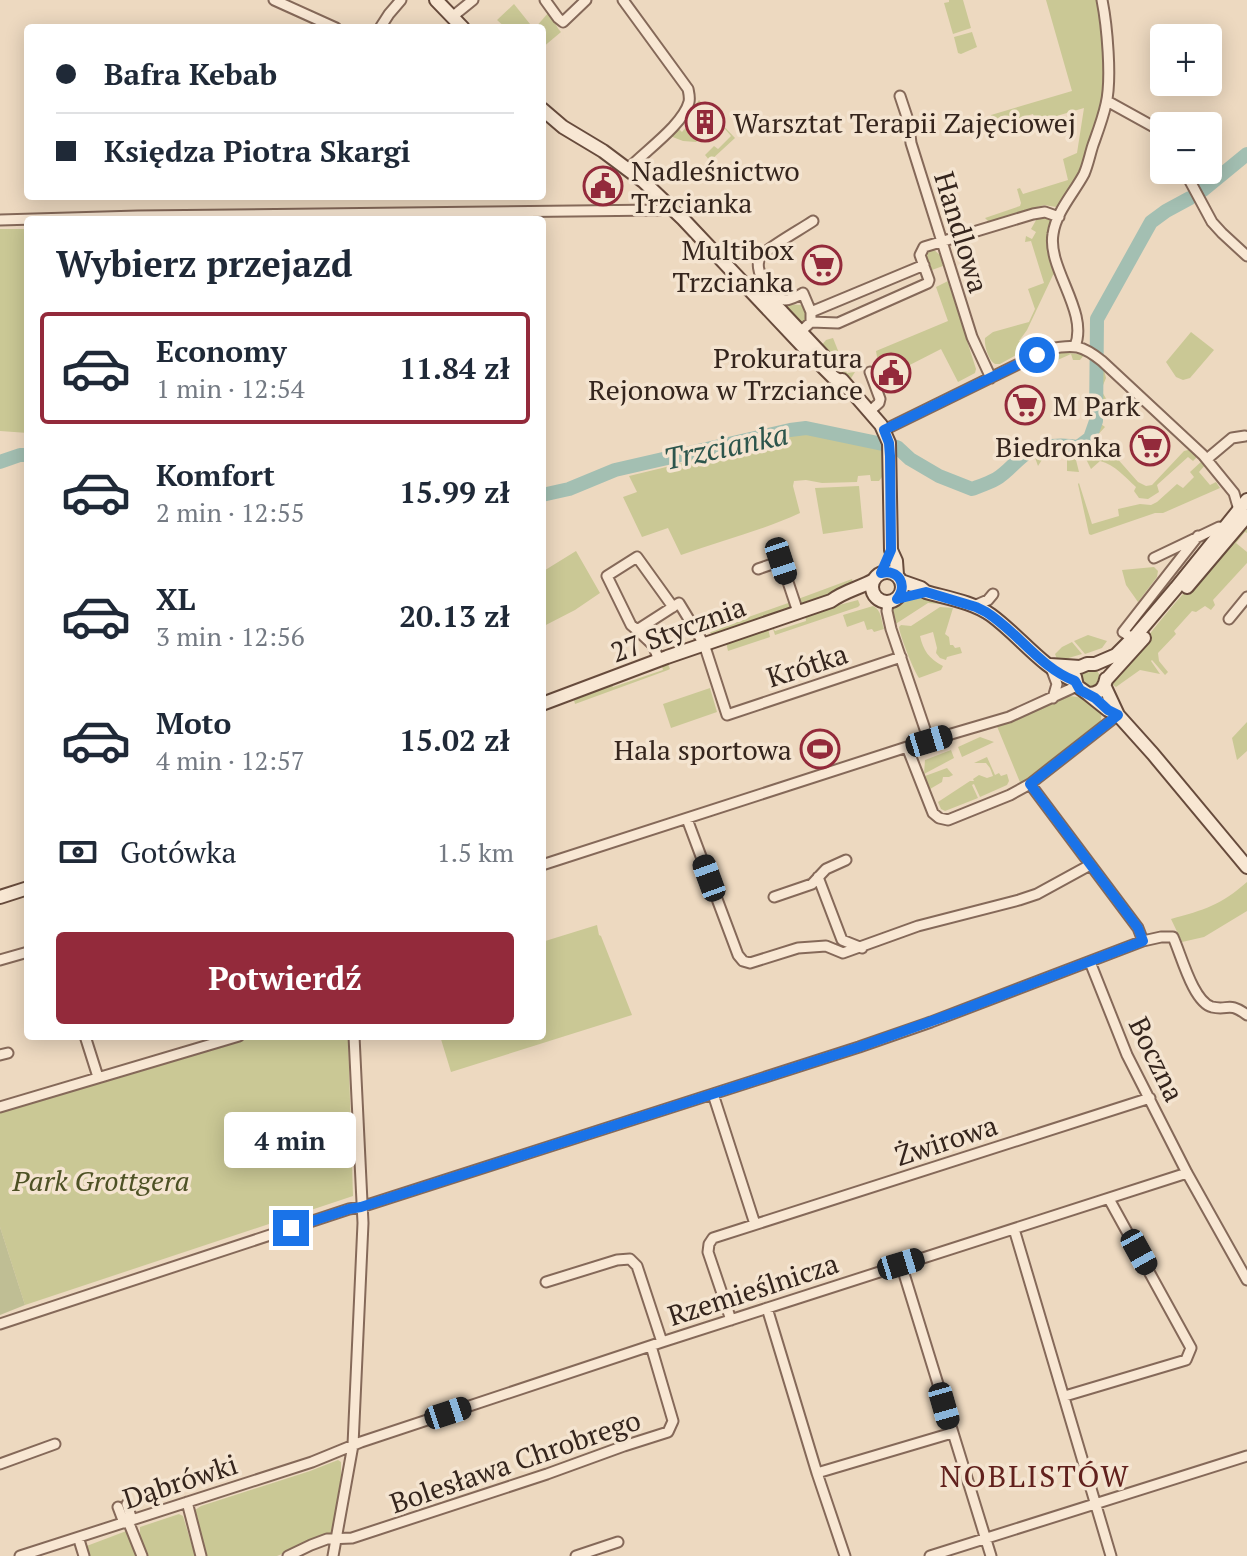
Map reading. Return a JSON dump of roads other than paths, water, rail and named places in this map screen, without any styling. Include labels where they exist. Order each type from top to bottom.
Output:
[{"type":"main road","points":[[436,0],[459,24]]},
{"type":"main road","points":[[546,115],[628,169],[667,203],[743,284],[838,373],[844,384],[870,411],[886,434],[890,456],[891,550],[902,591],[887,600],[872,588],[891,550]]},
{"type":"main road","points":[[724,261],[753,283],[797,335]]},
{"type":"main road","points":[[1050,665],[1080,667],[1095,664],[1116,655],[1138,639],[1202,569],[1206,559],[1239,516]]},
{"type":"main road","points":[[1080,687],[1097,692],[1239,516]]},
{"type":"main road","points":[[877,576],[889,572],[926,592],[974,606],[992,616],[1039,658],[1118,715]]},
{"type":"main road","name":"27 Stycznia","points":[[831,601],[877,576]]},
{"type":"main road","name":"27 Stycznia","points":[[546,702],[831,601],[860,597],[887,600],[926,592]]},
{"type":"main road","points":[[1095,664],[1103,670],[1118,715],[1247,867]]},
{"type":"main road","points":[[1080,667],[1077,671],[1080,687]]},
{"type":"main road","points":[[0,897],[24,889]]},
{"type":"street","points":[[274,0],[327,24]]},
{"type":"street","points":[[383,24],[401,0]]},
{"type":"street","points":[[452,17],[473,0]]},
{"type":"street","points":[[545,0],[563,22],[586,0]]},
{"type":"street","points":[[623,0],[688,89],[689,98],[672,128],[628,169]]},
{"type":"street","points":[[1075,346],[1079,336],[1077,321],[1055,255],[1052,235],[1085,171],[1107,101],[1108,59],[1102,0]]},
{"type":"street","name":"Handlowa","points":[[900,96],[911,143],[972,337],[991,378]]},
{"type":"street","points":[[1107,101],[1150,125]]},
{"type":"street","points":[[1192,184],[1212,222],[1247,256]]},
{"type":"street","points":[[138,216],[660,210],[667,203]]},
{"type":"street","points":[[811,317],[838,323],[925,285],[929,280],[920,255],[924,247],[1033,214],[1045,212],[1059,217]]},
{"type":"street","points":[[0,220],[24,219]]},
{"type":"street","points":[[811,317],[803,293],[787,300],[781,299],[761,278],[758,265],[762,254],[813,221]]},
{"type":"street","points":[[797,335],[811,317],[924,265]]},
{"type":"street","points":[[886,434],[1049,349],[1068,345],[1088,349],[1207,459],[1230,491],[1239,516],[1154,558]]},
{"type":"street","points":[[870,372],[880,399],[870,411]]},
{"type":"street","points":[[1207,459],[1232,438],[1245,436]]},
{"type":"street","points":[[1138,639],[1123,632],[1198,536]]},
{"type":"street","points":[[659,660],[653,645],[631,625],[607,576],[637,557],[673,607]]},
{"type":"street","points":[[758,569],[781,561],[798,612]]},
{"type":"street","points":[[974,606],[990,597],[992,616]]},
{"type":"street","points":[[1229,619],[1247,597]]},
{"type":"street","points":[[887,600],[888,617],[929,741]]},
{"type":"street","points":[[637,630],[679,603],[704,644]]},
{"type":"street","name":"Krótka","points":[[704,644],[727,715],[901,657]]},
{"type":"street","points":[[1050,665],[1057,684],[1053,698]]},
{"type":"street","points":[[546,864],[907,747],[1011,717],[1080,687]]},
{"type":"street","points":[[907,747],[933,813],[948,820],[1030,784],[1118,715]]},
{"type":"street","points":[[1030,784],[1138,928],[1143,941]]},
{"type":"street","points":[[687,819],[738,955],[743,961],[750,963],[798,948],[826,946],[842,940],[862,948]]},
{"type":"street","points":[[774,897],[812,884],[821,872],[846,860]]},
{"type":"street","points":[[826,946],[843,953],[918,926],[1019,900],[1037,894],[1090,865]]},
{"type":"street","points":[[818,877],[842,940]]},
{"type":"street","points":[[0,1324],[916,1027],[1143,941],[1161,937],[1174,939],[1199,999],[1208,1006],[1231,1006],[1247,1015]]},
{"type":"street","points":[[0,960],[24,953]]},
{"type":"street","name":"Boczna","points":[[1090,962],[1127,1055],[1187,1173]]},
{"type":"street","points":[[86,1040],[98,1077]]},
{"type":"street","points":[[0,1107],[225,1040]]},
{"type":"street","points":[[333,1556],[353,1445],[363,1223],[354,1040]]},
{"type":"street","points":[[713,1094],[755,1224]]},
{"type":"street","name":"Żwirowa","points":[[731,1320],[708,1252],[713,1238],[1150,1098]]},
{"type":"street","points":[[1187,1173],[1247,1280]]},
{"type":"street","name":"Rzemieślnicza","points":[[353,1445],[1187,1173]]},
{"type":"street","points":[[1065,1396],[1186,1360],[1191,1348],[1109,1199]]},
{"type":"street","points":[[1014,1229],[1111,1556]]},
{"type":"street","name":"Bolesława Chrobrego","points":[[288,1556],[327,1539],[352,1538],[668,1432],[673,1421],[637,1266],[630,1259],[617,1260],[546,1282]]},
{"type":"street","points":[[901,1264],[991,1556]]},
{"type":"street","points":[[767,1308],[845,1556]]},
{"type":"street","points":[[817,1473],[952,1433]]},
{"type":"street","points":[[0,1464],[55,1444]]},
{"type":"street","name":"Dąbrówki","points":[[20,1556],[312,1462],[353,1445]]},
{"type":"street","points":[[930,1556],[1247,1456]]},
{"type":"street","points":[[187,1502],[201,1556]]},
{"type":"street","points":[[123,1506],[142,1556]]},
{"type":"street","points":[[576,1556],[618,1542]]},
{"type":"street","points":[[80,1543],[84,1556]]},
{"type":"waterway","name":"Trzcianka","points":[[1203,190],[1247,154]]},
{"type":"waterway","name":"Trzcianka","points":[[546,494],[569,489],[615,470],[806,428],[897,447],[910,459],[939,476],[972,489],[996,479],[1032,450],[1052,446],[1078,447],[1090,438],[1096,421],[1097,319],[1151,222],[1190,198]]},
{"type":"waterway","name":"Trzcianka","points":[[0,462],[24,455]]},
{"type":"place","name":"Warsztat Terapii Zajęciowej","points":[[705,122]]},
{"type":"place","name":"Nadleśnictwo Trzcianka","points":[[603,186]]},
{"type":"place","name":"Multibox Trzcianka","points":[[822,265]]},
{"type":"place","name":"Prokuratura Rejonowa w Trzciance","points":[[891,373]]},
{"type":"place","name":"M Park","points":[[1025,405]]},
{"type":"place","name":"Biedronka","points":[[1150,446]]},
{"type":"place","name":"Hala sportowa","points":[[820,749]]},
{"type":"district","name":"NOBLISTÓW","points":[[1035,1476]]},
{"type":"park label","name":"Park Grottgera","points":[[101,1180]]}]
